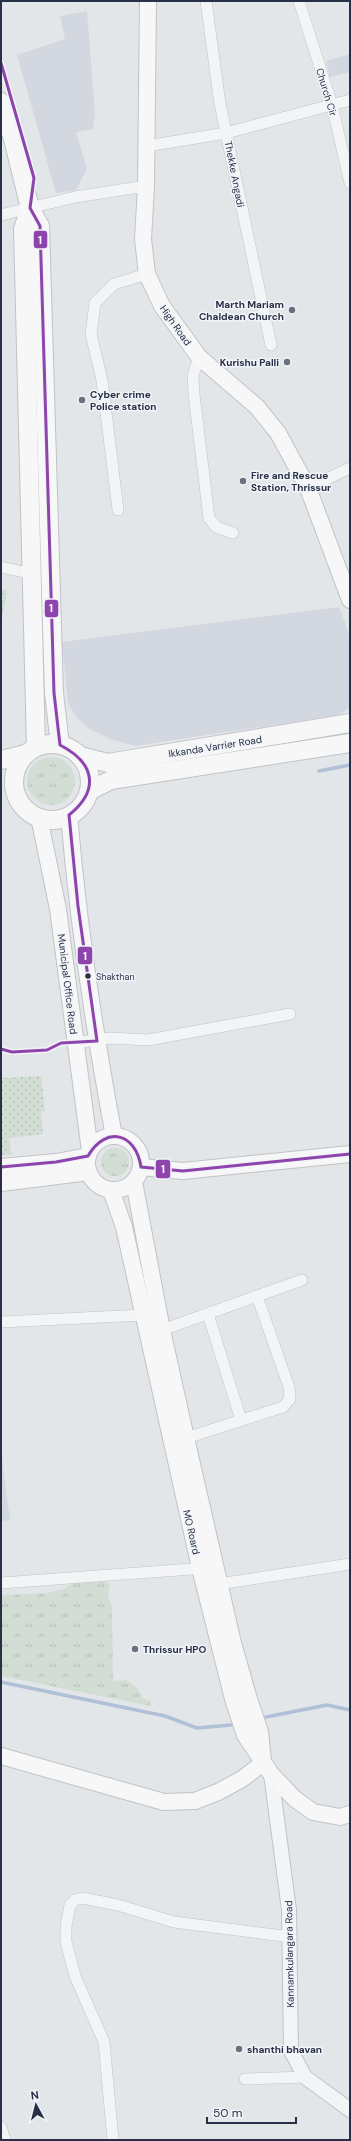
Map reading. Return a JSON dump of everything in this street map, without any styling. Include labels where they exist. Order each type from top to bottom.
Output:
[{"type":"main road","name":"High Road","points":[[148,1],[147,146],[143,239],[147,274],[166,312],[199,357],[257,407],[278,433],[308,488],[350,600]]},
{"type":"main road","points":[[1,102],[13,139],[30,208],[40,226],[54,693],[60,745]]},
{"type":"main road","points":[[19,802],[15,790],[14,777],[18,765],[31,751],[33,574],[23,229],[30,208]]},
{"type":"main road","name":"Ikkanda Varrier Road","points":[[80,756],[108,763],[350,723]]},
{"type":"main road","name":"Ikkanda Varrier Road","points":[[89,790],[111,780],[350,743]]},
{"type":"main road","points":[[1,760],[31,751],[44,745],[60,745],[71,749],[80,756],[87,766],[90,778],[89,790],[79,808],[69,815],[51,820],[39,817],[28,811],[19,802],[1,790]]},
{"type":"main road","points":[[69,815],[78,906],[97,1041],[114,1136]]},
{"type":"main road","name":"Municipal Office Road","points":[[39,817],[58,909],[89,1153]]},
{"type":"main road","points":[[1,1168],[56,1162],[89,1153],[100,1140],[114,1136],[126,1138],[133,1143],[138,1150],[141,1167],[134,1182],[127,1187],[111,1190],[98,1184],[89,1172],[89,1153]]},
{"type":"main road","points":[[141,1167],[182,1171],[350,1154]]},
{"type":"main road","points":[[1,1183],[89,1172]]},
{"type":"main road","points":[[1,1756],[164,1802],[195,1800],[218,1792],[267,1768],[260,1732],[245,1685],[219,1584],[207,1567],[186,1438],[162,1330],[134,1182]]},
{"type":"main road","name":"MO Roard","points":[[111,1190],[124,1227],[143,1315],[207,1567],[233,1699],[245,1735],[267,1768],[295,1799],[313,1812],[340,1817],[350,1814]]},
{"type":"street","name":"Thekke Angadi","points":[[206,1],[220,104],[271,345]]},
{"type":"street","name":"Church Cir","points":[[299,1],[332,106],[350,184]]},
{"type":"street","points":[[147,146],[226,133],[350,100]]},
{"type":"street","points":[[1,215],[75,197],[146,186]]},
{"type":"street","points":[[118,510],[102,380],[91,334],[95,303],[114,284],[147,274]]},
{"type":"street","points":[[199,357],[193,376],[209,518],[216,527],[233,533]]},
{"type":"street","points":[[308,488],[350,468]]},
{"type":"street","points":[[1,567],[33,574]]},
{"type":"street","points":[[75,1043],[110,1038],[148,1040],[290,1014]]},
{"type":"street","points":[[162,1330],[302,1280]]},
{"type":"street","points":[[186,1438],[283,1407],[290,1399],[289,1387],[257,1296]]},
{"type":"street","points":[[208,1314],[242,1420]]},
{"type":"street","points":[[1,1322],[143,1315]]},
{"type":"street","points":[[219,1584],[350,1564]]},
{"type":"street","points":[[1,1583],[207,1567]]},
{"type":"street","name":"Kannamkulangara Road","points":[[267,1768],[284,1869],[291,1937],[291,2051],[305,2077],[350,2110]]},
{"type":"street","points":[[112,2140],[104,2042],[75,1976],[66,1942],[66,1926],[70,1905],[76,1900],[82,1898],[118,1905],[174,1922],[291,1937]]},
{"type":"street","points":[[245,2079],[305,2077]]},
{"type":"street","points":[[1,2126],[5,2140]]},
{"type":"shaded area","points":[[87,11],[95,115],[93,129],[76,132],[87,169],[76,190],[56,193],[17,55],[65,39],[60,16]]},
{"type":"shaded area","points":[[350,54],[350,72],[330,77],[326,61]]},
{"type":"shaded area","points":[[339,607],[350,636],[350,707],[339,715],[135,746],[110,739],[88,728],[76,717],[68,703],[62,642]]},
{"type":"shaded area","points":[[1,1450],[10,1520],[1,1521]]},
{"type":"green space","points":[[1,589],[7,591],[1,624]]},
{"type":"green space","points":[[46,757],[56,757],[68,764],[75,776],[75,786],[68,798],[56,805],[46,805],[38,801],[31,794],[27,786],[27,776],[31,768],[38,761]]},
{"type":"green space","points":[[41,1076],[45,1111],[41,1112],[43,1134],[9,1138],[11,1154],[1,1155],[1,1078]]},
{"type":"green space","points":[[115,1148],[125,1152],[129,1162],[125,1172],[115,1176],[105,1172],[101,1162],[105,1152]]},
{"type":"green space","points":[[101,1581],[110,1584],[108,1596],[112,1606],[113,1681],[127,1680],[138,1689],[142,1698],[151,1701],[150,1706],[1,1676],[1,1595],[46,1593],[64,1589],[73,1583]]},
{"type":"waterway","points":[[319,771],[350,765]]},
{"type":"waterway","points":[[1,1682],[165,1716],[197,1728],[231,1725]]},
{"type":"waterway","points":[[266,1717],[327,1705],[350,1710]]},
{"type":"transit line","name":"1","points":[[1,63],[34,178],[30,208],[40,226],[54,693],[60,745],[72,752],[81,760],[89,777],[89,787],[86,796],[79,806],[69,815],[78,906],[97,1041],[61,1043],[47,1050],[12,1052],[1,1049]]},
{"type":"transit line","name":"1","points":[[1,1167],[56,1162],[88,1156],[95,1146],[103,1140],[111,1137],[119,1137],[127,1140],[138,1155],[141,1167],[183,1171],[350,1154]]},
{"type":"place","name":"Marth Mariam Chaldean Church","points":[[292,310]]},
{"type":"place","name":"Kurishu Palli","points":[[287,362]]},
{"type":"place","name":"Cyber crime Police station","points":[[82,400]]},
{"type":"place","name":"Fire and Rescue Station, Thrissur","points":[[243,481]]},
{"type":"place","name":"Shakthan","points":[[88,976]]},
{"type":"place","name":"Thrissur HPO","points":[[135,1649]]},
{"type":"place","name":"shanthi bhavan","points":[[239,2049]]}]
